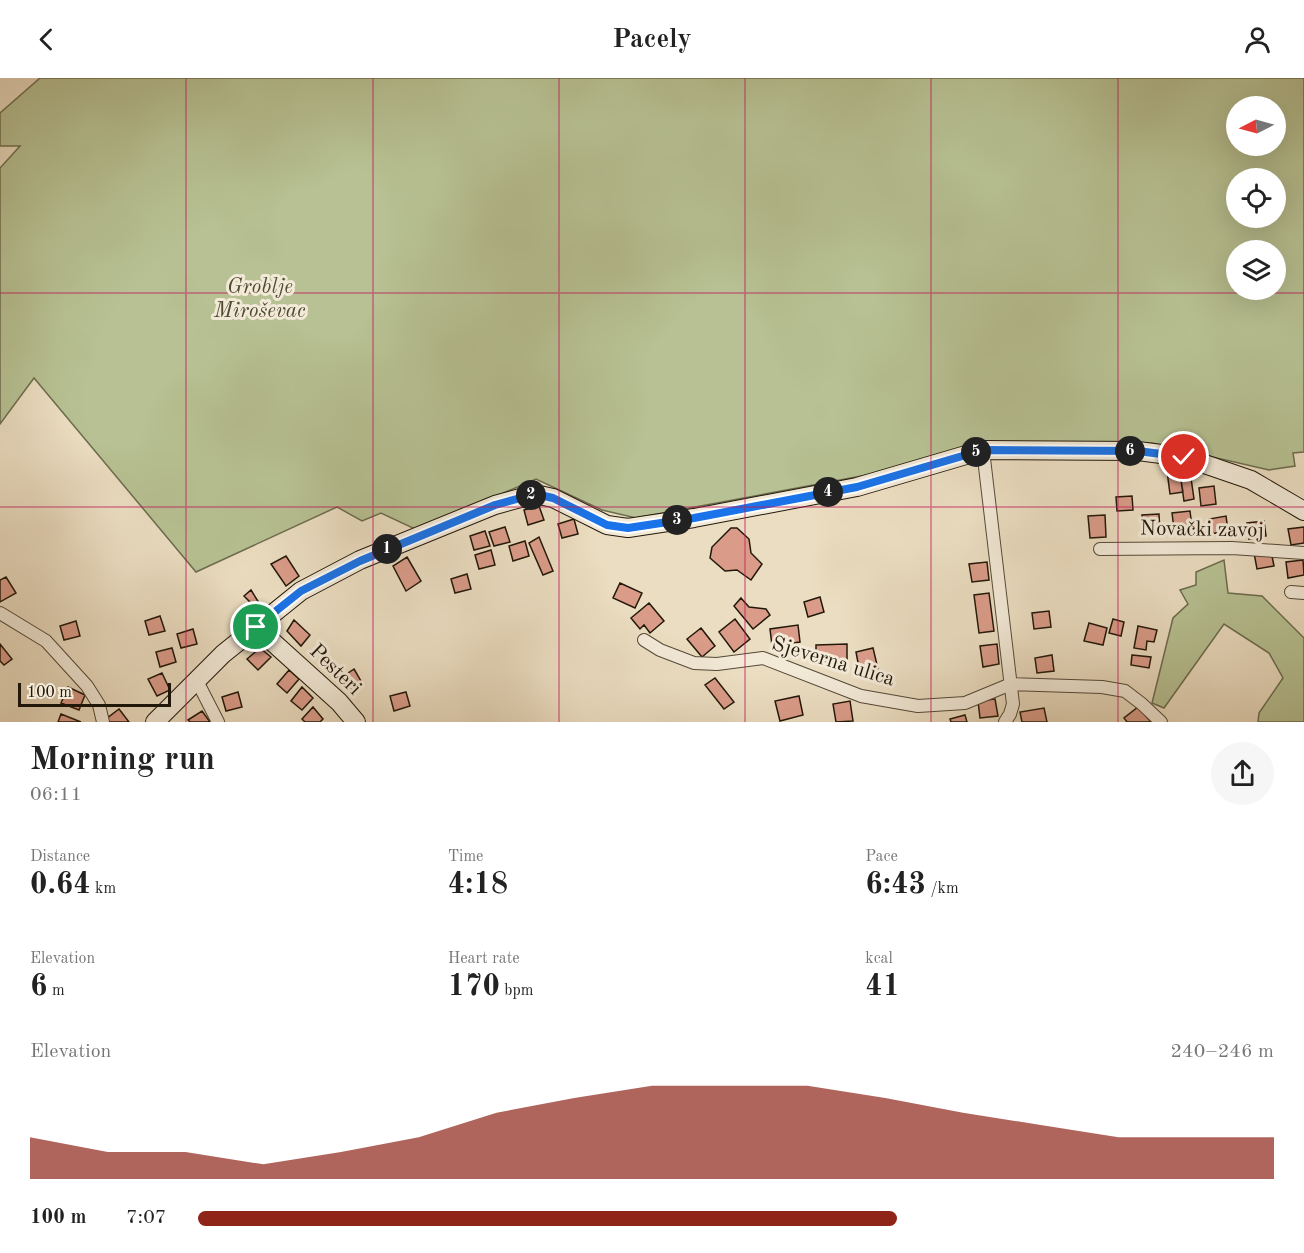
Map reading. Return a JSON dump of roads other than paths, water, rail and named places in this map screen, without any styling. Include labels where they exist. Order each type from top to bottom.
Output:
[{"type":"street","points":[[983,450],[1013,704],[1005,722]]},
{"type":"street","points":[[154,722],[223,654],[301,591],[360,561],[495,505],[535,494],[553,498],[607,525],[628,528],[857,487],[983,450],[1138,451],[1184,457],[1251,480],[1304,511]]},
{"type":"street","name":"Novački zavoj","points":[[1100,549],[1232,548],[1304,553]]},
{"type":"street","points":[[1291,592],[1304,593]]},
{"type":"street","points":[[0,612],[46,641],[87,686],[99,705],[103,722]]},
{"type":"street","name":"Pesteri","points":[[256,627],[339,702],[356,722]]},
{"type":"street","name":"Sjeverna ulica","points":[[644,640],[660,650],[694,663],[763,658],[861,696],[918,706],[965,703],[1011,684],[1102,687],[1125,691],[1161,722]]},
{"type":"street","points":[[197,681],[218,722]]},
{"type":"park label","name":"Groblje Miroševac","points":[[260,299]]}]
